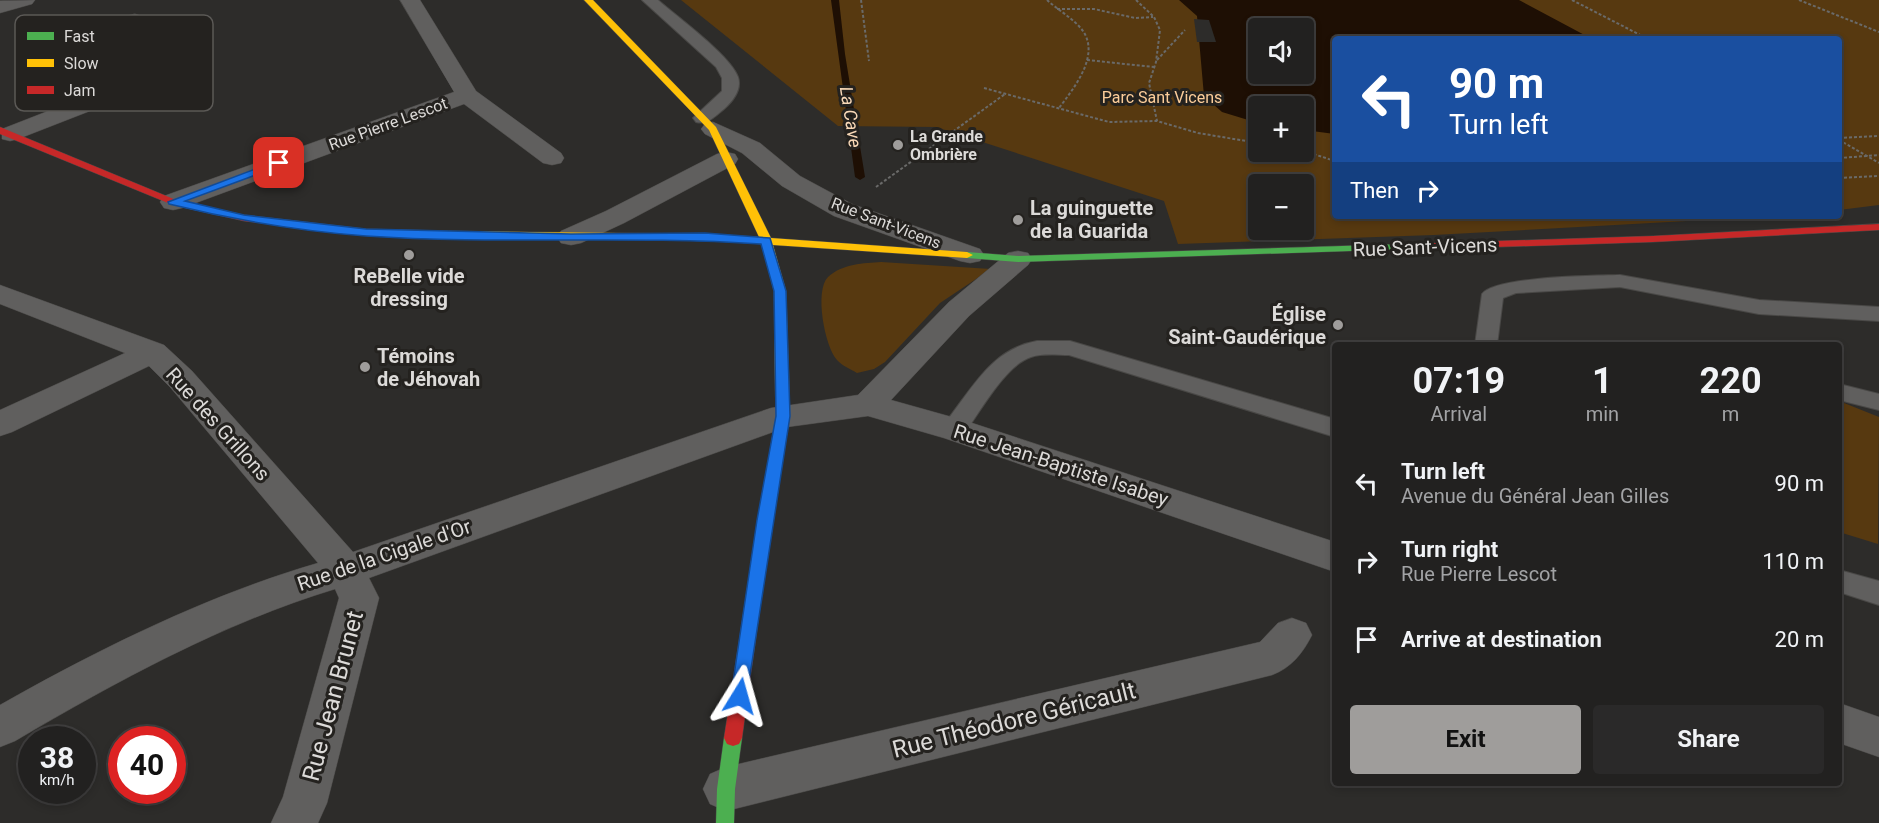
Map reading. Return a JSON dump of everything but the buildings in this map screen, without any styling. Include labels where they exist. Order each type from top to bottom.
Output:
[{"type":"main road","points":[[588,0],[707,123],[766,240],[780,291],[783,416],[765,520],[726,806]]},
{"type":"main road","name":"Rue Sant-Vicens","points":[[5,132],[173,202],[244,218],[366,232],[571,237],[705,237],[1018,259],[1642,240],[1879,227]]},
{"type":"street","points":[[0,7],[25,0]]},
{"type":"street","name":"Rue Pierre Lescot","points":[[411,0],[467,95],[552,158]]},
{"type":"street","name":"Rue Pierre Lescot","points":[[173,202],[467,95]]},
{"type":"street","points":[[5,132],[62,111]]},
{"type":"street","name":"Rue Sant-Vicens","points":[[707,123],[751,148],[791,181],[843,210],[970,255]]},
{"type":"street","points":[[571,237],[615,217],[726,159]]},
{"type":"street","points":[[868,405],[959,309],[1018,259]]},
{"type":"street","points":[[0,294],[153,352]]},
{"type":"street","name":"Rue des Grillons","points":[[0,424],[153,352],[181,379],[346,570]]},
{"type":"street","name":"Rue Jean-Baptiste Isabey","points":[[783,416],[868,405],[954,429],[1332,556]]},
{"type":"street","name":"Rue de la Cigale d'Or","points":[[0,727],[94,673],[273,592],[346,570],[783,416]]},
{"type":"street","name":"Rue Jean Brunet","points":[[294,823],[304,803],[359,598],[346,570]]},
{"type":"street","name":"Rue Théodore Géricault","points":[[726,806],[1272,657],[1293,635]]},
{"type":"street","points":[[1842,724],[1879,737]]},
{"type":"lane","points":[[649,0],[722,64],[730,78],[730,90],[707,123]]},
{"type":"lane","points":[[1486,342],[1492,294],[1514,286],[1620,281],[1759,307],[1879,314]]},
{"type":"lane","points":[[954,429],[1005,363],[1020,352],[1043,348],[1070,348],[1332,427]]},
{"type":"lane","points":[[1842,393],[1879,402]]},
{"type":"lane","points":[[1842,582],[1879,593]]},
{"type":"path","points":[[861,0],[869,60]]},
{"type":"path","points":[[1047,0],[1084,33],[1088,44],[1087,60],[1072,91],[1059,108]]},
{"type":"path","points":[[1136,0],[1154,17],[1160,30],[1156,62],[1149,83],[1157,121]]},
{"type":"path","points":[[1573,0],[1642,36]]},
{"type":"path","points":[[1799,0],[1879,32]]},
{"type":"path","points":[[1057,9],[1094,9],[1135,18],[1154,17]]},
{"type":"path","points":[[1156,62],[1185,30]]},
{"type":"path","points":[[1087,60],[1154,67]]},
{"type":"path","points":[[984,88],[1109,122],[1157,121],[1198,133],[1248,141]]},
{"type":"path","points":[[843,210],[1005,94]]},
{"type":"path","points":[[1842,139],[1879,136]]},
{"type":"path","points":[[1842,141],[1879,163]]},
{"type":"path","points":[[1314,155],[1332,161]]},
{"type":"path","points":[[1842,158],[1879,155]]},
{"type":"path","points":[[1842,178],[1879,176]]},
{"type":"green space","name":"Parc Sant Vicens","points":[[681,0],[1879,0],[1879,205],[1842,210],[1842,36],[1332,36],[1332,219],[1724,219],[1314,239],[1314,174],[1248,174],[1248,240],[1292,240],[1178,244],[1164,201],[936,127],[838,126]]},
{"type":"green space","points":[[881,262],[991,269],[940,303],[885,362],[874,369],[857,373],[837,360],[829,344],[823,319],[824,284],[828,277],[840,269]]},
{"type":"green space","points":[[1842,402],[1879,417],[1878,544],[1842,533]]},
{"type":"shaded area","points":[[1179,0],[1519,0],[1586,36],[1332,36],[1332,134],[1314,131],[1314,96],[1248,96],[1248,120],[1222,112],[1204,96],[1197,16]]},
{"type":"pier","points":[[1194,19],[1209,20],[1216,42],[1197,42]]},
{"type":"waterway","name":"La Cave","points":[[835,0],[841,53]]},
{"type":"waterway","name":"La Cave","points":[[842,56],[860,177]]},
{"type":"traffic: fast","points":[[967,255],[1018,259],[1406,247]]},
{"type":"traffic: fast","points":[[725,823],[726,789],[733,738]]},
{"type":"traffic: slow","points":[[588,0],[713,129],[766,240],[780,291],[782,383]]},
{"type":"traffic: slow","points":[[447,234],[705,237],[967,255]]},
{"type":"traffic: jam","points":[[0,130],[173,202],[244,218],[366,232],[447,234]]},
{"type":"traffic: jam","points":[[1406,247],[1653,239],[1879,227]]},
{"type":"traffic: jam","points":[[733,738],[765,520],[783,416],[782,383]]},
{"type":"place","name":"La Grande Ombrière","points":[[898,145]]},
{"type":"place","name":"La guinguette de la Guarida","points":[[1018,220]]},
{"type":"place","name":"ReBelle vide dressing","points":[[409,255]]},
{"type":"place","name":"Église Saint-Gaudérique","points":[[1338,325]]},
{"type":"place","name":"Témoins de Jéhovah","points":[[365,367]]},
{"type":"route","points":[[279,163],[173,202],[244,218],[366,232],[766,240],[780,291],[783,416],[765,520],[740,696]]}]
